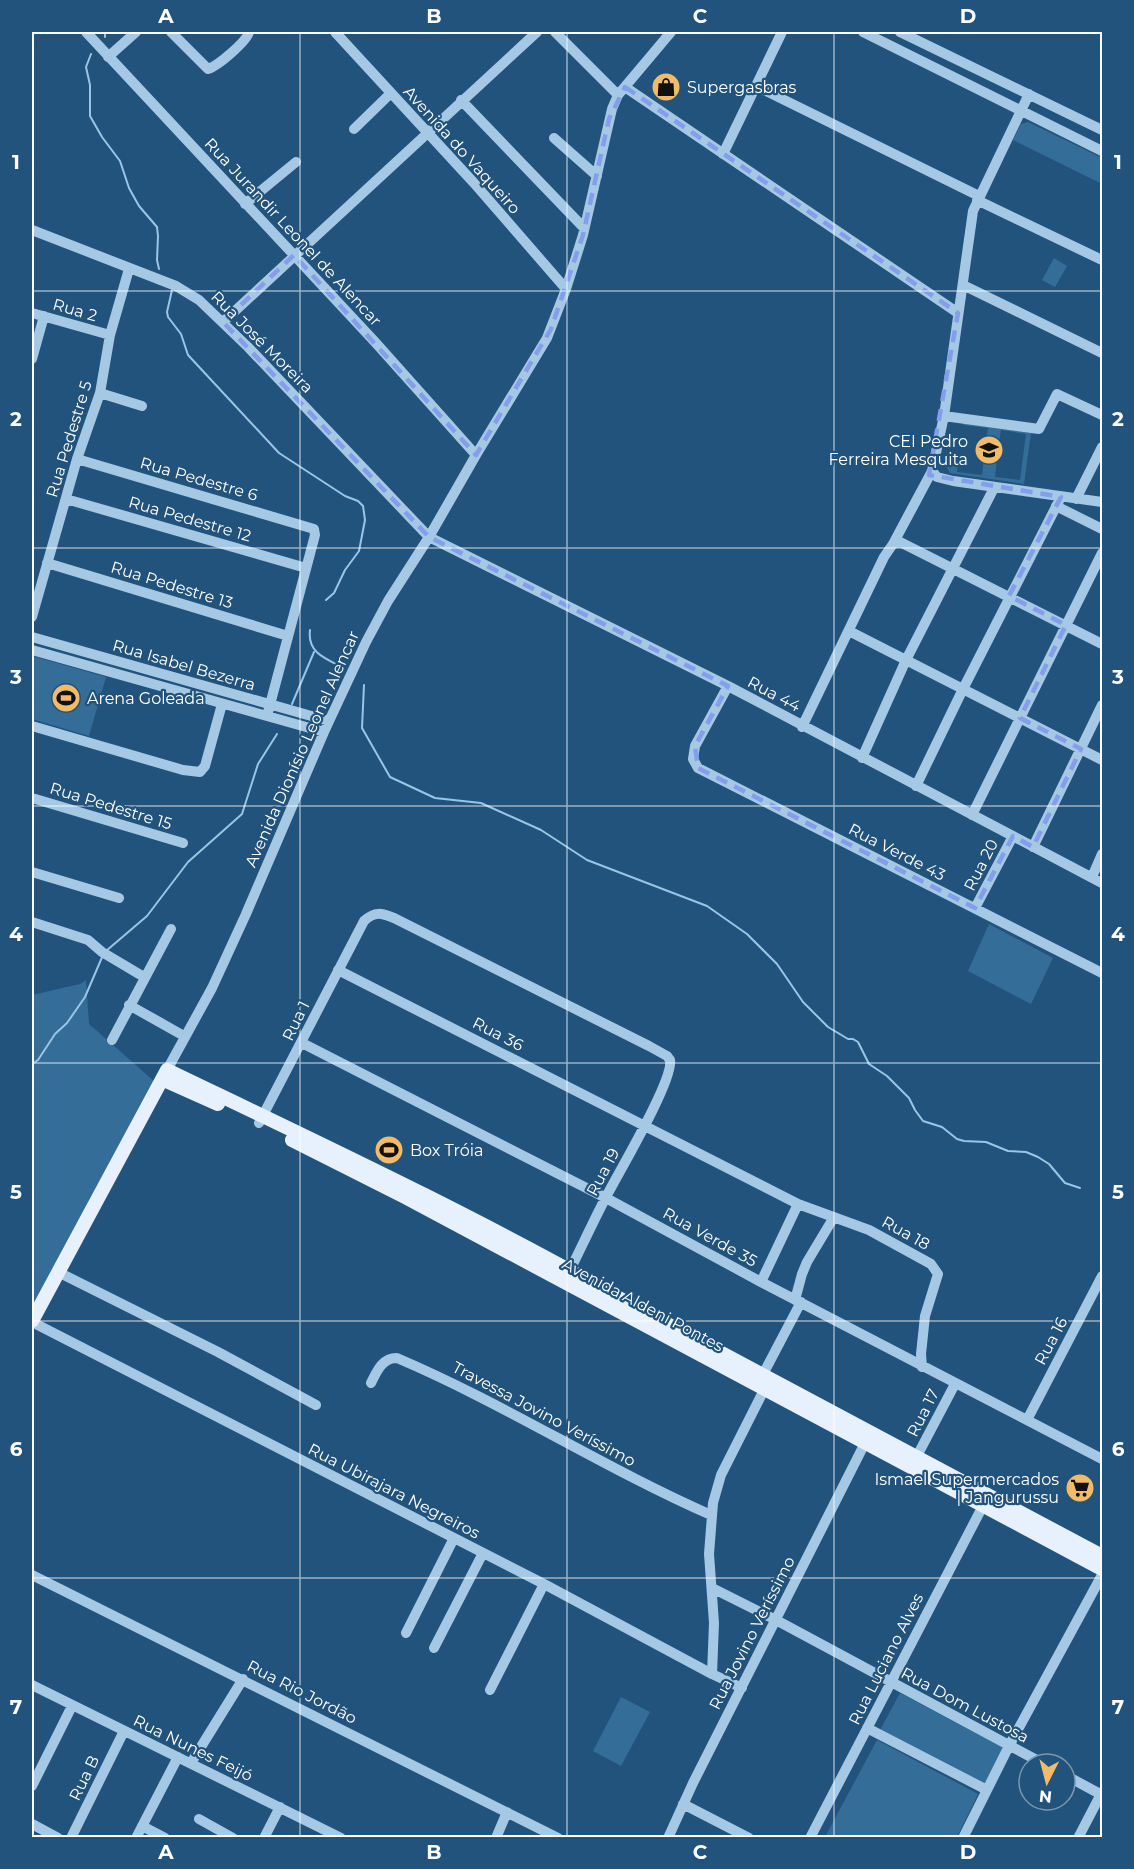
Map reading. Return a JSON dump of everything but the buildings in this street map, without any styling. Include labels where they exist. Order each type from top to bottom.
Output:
[{"type":"main road","name":"Avenida Aldeni Pontes","points":[[165,1074],[412,1188],[570,1270],[865,1443],[1102,1556]]},
{"type":"main road","name":"Avenida Dionísio Leonel Alencar","points":[[32,1321],[165,1074]]},
{"type":"main road","name":"Avenida Aldeni Pontes","points":[[261,1120],[763,1382],[917,1456],[1102,1569]]},
{"type":"street","name":"Rua Jurandir Leonel de Alencar","points":[[86,32],[375,342],[476,455]]},
{"type":"street","points":[[108,57],[136,32]]},
{"type":"street","points":[[171,32],[208,69],[215,67],[249,34]]},
{"type":"street","name":"Avenida do Vaqueiro","points":[[334,32],[428,133],[566,289]]},
{"type":"street","points":[[223,322],[537,32]]},
{"type":"street","points":[[555,32],[621,91],[723,154],[958,313]]},
{"type":"street","name":"Avenida Dionísio Leonel Alencar","points":[[165,1074],[212,988],[366,642],[547,338],[566,289],[597,176],[606,129],[621,91],[671,32]]},
{"type":"street","points":[[723,154],[782,32]]},
{"type":"street","points":[[863,32],[1102,151]]},
{"type":"street","points":[[900,32],[1102,130]]},
{"type":"street","points":[[756,86],[1102,260]]},
{"type":"street","points":[[354,129],[391,93]]},
{"type":"street","points":[[802,727],[884,557],[932,471],[944,416],[973,211],[1029,94]]},
{"type":"street","points":[[461,100],[584,228]]},
{"type":"street","points":[[554,138],[597,176]]},
{"type":"street","points":[[245,204],[296,162]]},
{"type":"street","name":"Rua José Moreira","points":[[32,230],[190,293],[223,322],[284,383],[429,537]]},
{"type":"street","name":"Rua Pedestre 5","points":[[32,617],[77,459],[100,393],[110,335],[129,268]]},
{"type":"street","points":[[963,285],[1102,353]]},
{"type":"street","name":"Rua 2","points":[[32,313],[110,335]]},
{"type":"street","points":[[32,359],[44,316]]},
{"type":"street","points":[[100,393],[142,406]]},
{"type":"street","points":[[944,416],[1039,429],[1057,394],[1102,415]]},
{"type":"street","points":[[1076,499],[1102,447]]},
{"type":"street","name":"Rua Pedestre 6","points":[[77,459],[312,528],[315,535],[306,568]]},
{"type":"street","points":[[932,471],[941,478],[1059,501],[1076,499],[1102,502]]},
{"type":"street","points":[[862,758],[906,660],[994,488]]},
{"type":"street","name":"Rua Pedestre 12","points":[[66,499],[306,568]]},
{"type":"street","points":[[1059,501],[1102,529]]},
{"type":"street","points":[[916,786],[1059,501]]},
{"type":"street","name":"Rua 44","points":[[429,537],[728,686],[1102,883]]},
{"type":"street","points":[[893,544],[900,542],[1102,644]]},
{"type":"street","points":[[972,815],[1102,554]]},
{"type":"street","name":"Rua Pedestre 13","points":[[47,563],[288,636]]},
{"type":"street","points":[[269,711],[306,568]]},
{"type":"street","points":[[849,631],[1102,760]]},
{"type":"street","name":"Rua Isabel Bezerra","points":[[32,637],[269,711],[324,732]]},
{"type":"street","name":"Rua Isabel Bezerra","points":[[32,650],[222,704],[329,721]]},
{"type":"street","name":"Rua Verde 43","points":[[728,686],[695,746],[694,762],[703,771],[1102,973]]},
{"type":"street","points":[[32,726],[183,770],[200,772],[205,766],[222,704]]},
{"type":"street","points":[[1033,847],[1102,705]]},
{"type":"street","name":"Rua Pedestre 15","points":[[32,798],[183,843]]},
{"type":"street","name":"Rua 20","points":[[975,908],[1012,836]]},
{"type":"street","points":[[1092,877],[1102,854]]},
{"type":"street","points":[[32,872],[119,898]]},
{"type":"street","name":"Rua 19","points":[[358,931],[369,916],[381,912],[649,1046],[670,1060],[670,1071],[645,1125],[570,1270]]},
{"type":"street","points":[[32,922],[88,939],[103,952],[144,977]]},
{"type":"street","points":[[112,1040],[171,929]]},
{"type":"street","name":"Rua 1","points":[[261,1120],[358,931]]},
{"type":"street","name":"Rua 36","points":[[338,970],[645,1125]]},
{"type":"street","points":[[129,1005],[184,1036]]},
{"type":"street","name":"Rua Verde 35","points":[[302,1043],[606,1198],[955,1384],[1101,1454]]},
{"type":"street","name":"Rua 18","points":[[645,1125],[798,1204],[869,1230],[931,1264],[937,1270],[938,1279],[925,1316],[922,1367]]},
{"type":"street","points":[[761,1282],[798,1204]]},
{"type":"street","points":[[712,1674],[715,1647],[709,1554],[711,1515],[721,1475],[798,1301],[802,1274],[807,1262],[834,1216]]},
{"type":"street","points":[[58,1272],[218,1352],[316,1405]]},
{"type":"street","name":"Rua 16","points":[[1027,1420],[1102,1276]]},
{"type":"street","name":"Rua Ubirajara Negreiros","points":[[32,1321],[742,1688]]},
{"type":"street","name":"Travessa Jovino Veríssimo","points":[[371,1383],[382,1364],[391,1358],[397,1358],[439,1376],[562,1442],[711,1515]]},
{"type":"street","name":"Rua 17","points":[[917,1456],[955,1384]]},
{"type":"street","name":"Rua Jovino Veríssimo","points":[[668,1838],[865,1443]]},
{"type":"street","name":"Rua Luciano Alves","points":[[810,1838],[986,1499]]},
{"type":"street","points":[[406,1633],[454,1538]]},
{"type":"street","points":[[434,1648],[483,1553]]},
{"type":"street","name":"Rua Rio Jordão","points":[[32,1575],[243,1679],[551,1836]]},
{"type":"street","points":[[963,1838],[1009,1746],[1102,1575]]},
{"type":"street","points":[[490,1690],[544,1584]]},
{"type":"street","name":"Rua Dom Lustosa","points":[[712,1588],[1021,1752]]},
{"type":"street","points":[[191,1763],[243,1679]]},
{"type":"street","name":"Rua Nunes Feijó","points":[[32,1685],[341,1838]]},
{"type":"street","points":[[32,1786],[72,1706]]},
{"type":"street","points":[[867,1728],[987,1790]]},
{"type":"street","name":"Rua B","points":[[71,1838],[124,1731]]},
{"type":"street","points":[[136,1838],[178,1757]]},
{"type":"street","points":[[1077,1781],[1102,1793],[1078,1838]]},
{"type":"street","points":[[683,1804],[749,1838]]},
{"type":"street","points":[[264,1838],[280,1807]]},
{"type":"street","points":[[496,1838],[507,1812]]},
{"type":"street","points":[[199,1819],[233,1838]]},
{"type":"street","points":[[32,1824],[58,1838]]},
{"type":"street","points":[[142,1826],[165,1838]]},
{"type":"highlighted area","points":[[625,87],[958,313],[929,475],[1061,497],[1009,596],[1066,625],[1020,718],[1081,749],[1033,847],[1013,836],[975,908],[698,768],[695,746],[728,686],[429,537],[223,322],[294,255],[476,455],[551,329],[583,235],[609,119]]},
{"type":"shaded area","points":[[1028,122],[1102,158],[1102,184],[1013,140],[1021,124]]},
{"type":"shaded area","points":[[1054,258],[1067,266],[1055,287],[1042,280]]},
{"type":"shaded area","points":[[964,423],[1031,433],[1024,484],[950,473],[947,468],[949,453],[959,454],[957,472],[982,475],[984,457],[997,459],[995,477],[1020,480],[1026,434],[1001,430],[998,448],[985,447],[988,428],[963,425]]},
{"type":"shaded area","name":"Arena Goleada","points":[[32,656],[106,677],[89,736],[32,719]]},
{"type":"shaded area","points":[[989,924],[1053,958],[1031,1004],[968,971]]},
{"type":"shaded area","points":[[86,980],[89,1024],[155,1082],[40,1298],[32,1306],[32,995],[80,984]]},
{"type":"shaded area","points":[[900,1693],[1004,1748],[985,1786],[880,1730]]},
{"type":"shaded area","points":[[621,1697],[650,1712],[621,1766],[593,1751]]},
{"type":"shaded area","points":[[877,1740],[978,1794],[957,1837],[825,1837]]},
{"type":"waterway","points":[[105,32],[105,37]]},
{"type":"waterway","points":[[91,54],[86,67],[90,85],[90,116],[120,161],[129,188],[139,206],[157,227],[159,269]]},
{"type":"waterway","points":[[172,290],[168,317],[181,334],[188,355],[279,453],[363,506],[365,520],[359,551],[345,570],[334,593],[326,600]]},
{"type":"waterway","points":[[310,630],[310,638],[315,650],[344,668]]},
{"type":"waterway","points":[[292,704],[314,652]]},
{"type":"waterway","points":[[364,685],[362,728],[390,777],[435,798],[481,803],[541,830],[587,860],[707,906],[747,934],[777,964],[803,1002],[828,1027],[858,1042],[869,1064],[887,1076],[909,1098],[923,1121],[942,1127],[957,1139],[986,1142],[1008,1151],[1026,1152],[1038,1157],[1049,1164],[1065,1183],[1080,1188]]},
{"type":"waterway","points":[[106,951],[147,916],[188,862],[242,814],[258,764],[277,734]]},
{"type":"waterway","points":[[32,1064],[38,1060],[55,1034],[67,1023],[85,997],[103,955]]},
{"type":"place","name":"Supergasbras","points":[[666,87]]},
{"type":"place","name":"CEI Pedro Ferreira Mesquita","points":[[989,450]]},
{"type":"place","name":"Arena Goleada","points":[[66,698]]},
{"type":"place","name":"Box Tróia","points":[[389,1150]]},
{"type":"place","name":"Ismael Supermercados | Jangurussu","points":[[1080,1488]]}]
